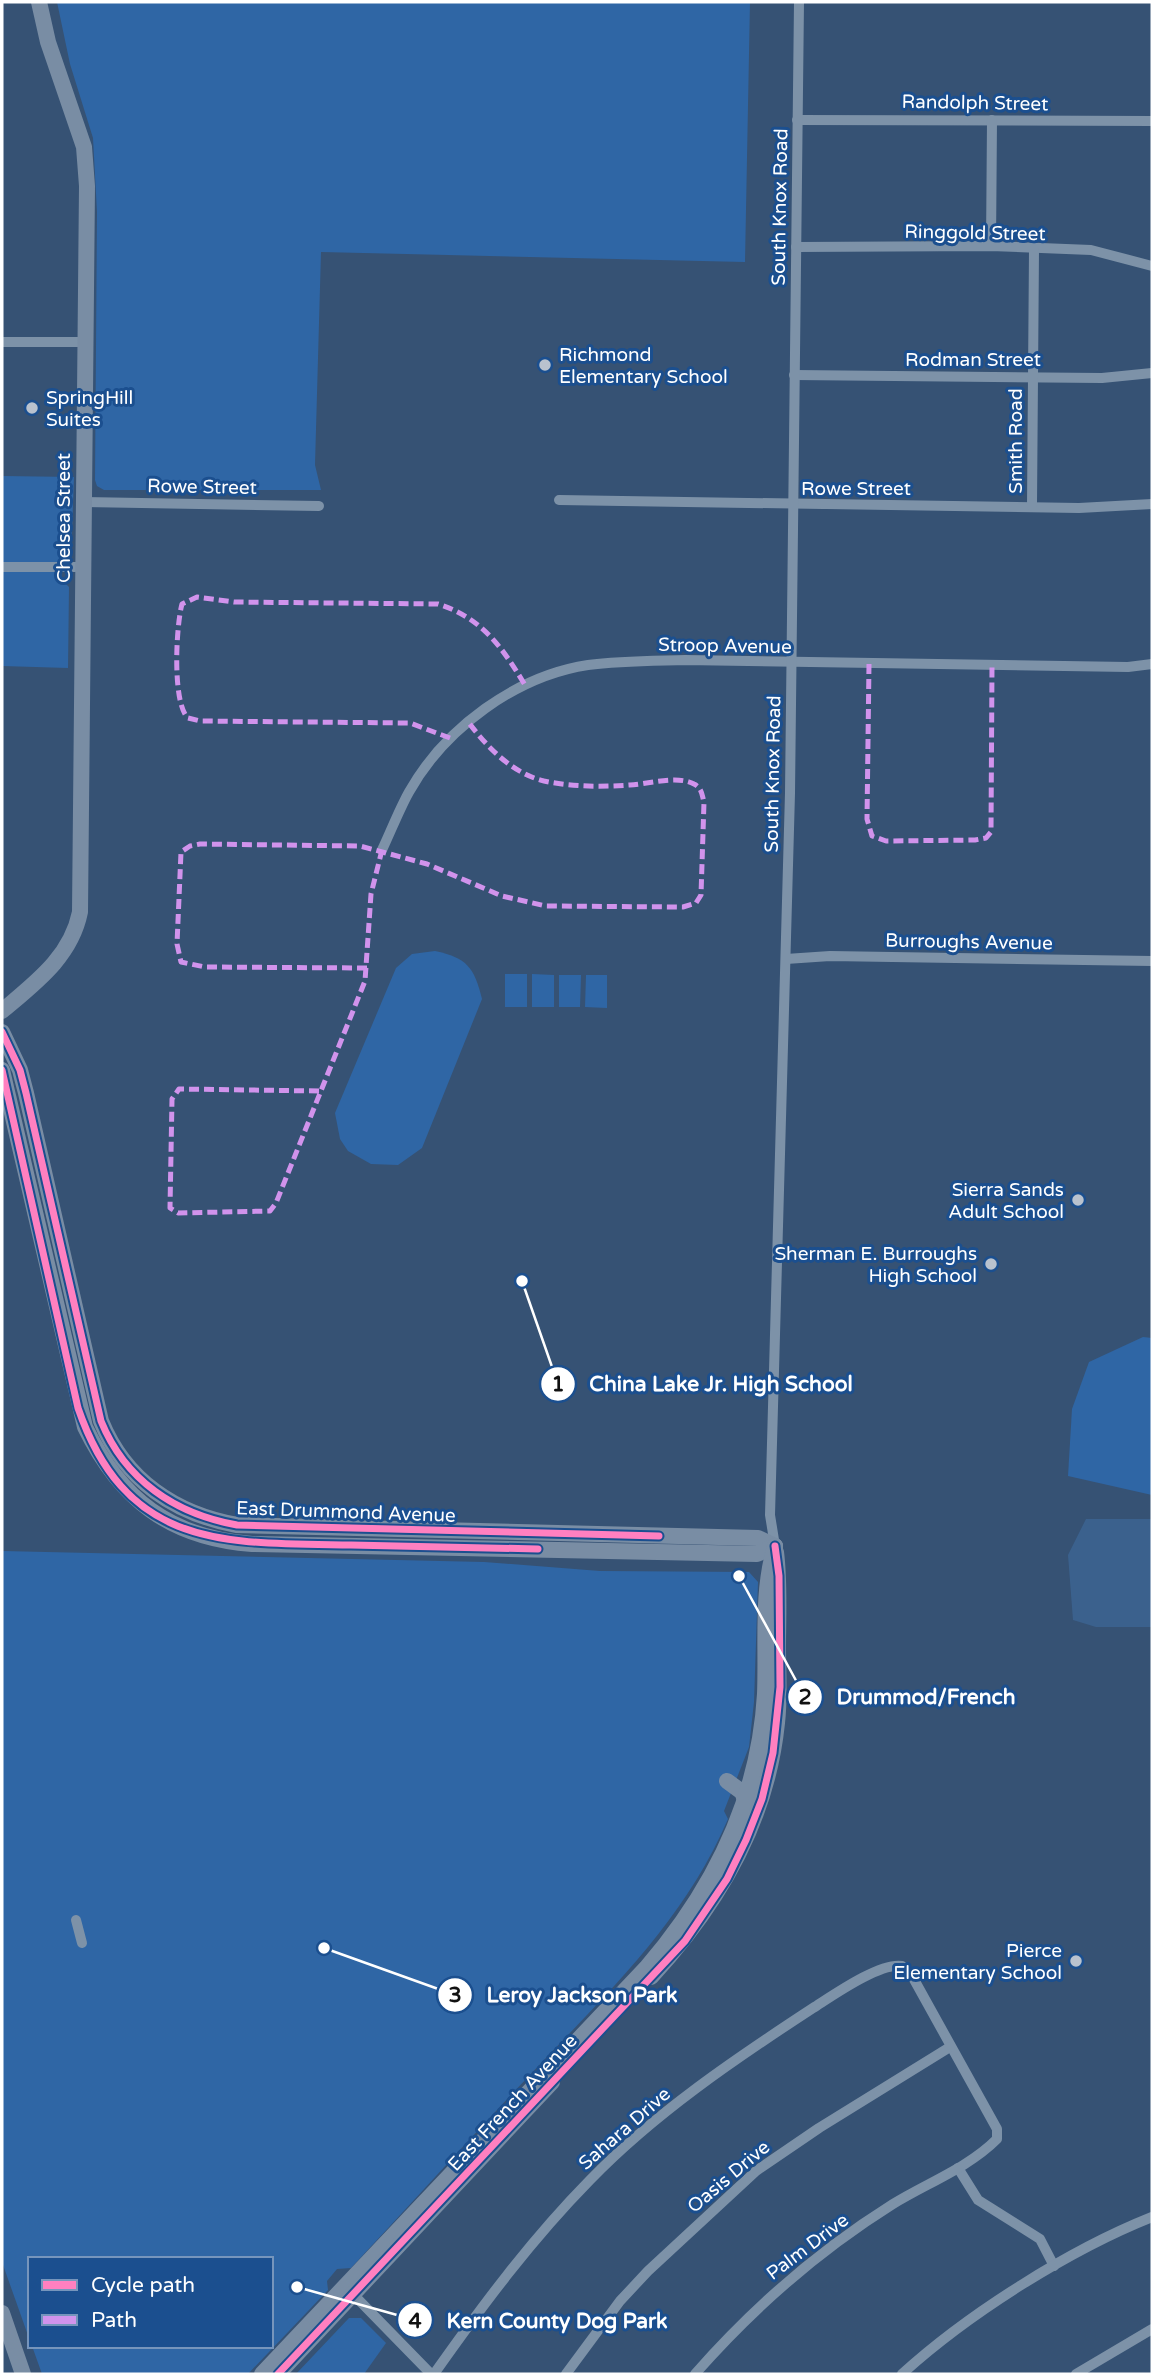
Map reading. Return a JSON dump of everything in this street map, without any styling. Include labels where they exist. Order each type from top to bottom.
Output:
[{"type":"street","name":"Chelsea Street","points":[[2,1011],[58,961],[77,928],[80,912],[88,211],[84,147],[48,41],[39,2]]},
{"type":"street","name":"South Knox Road","points":[[775,1546],[770,1514],[786,959],[799,2]]},
{"type":"street","name":"Randolph Street","points":[[797,120],[1152,121]]},
{"type":"street","points":[[991,246],[992,120]]},
{"type":"street","name":"Ringgold Street","points":[[796,247],[991,246],[1034,250],[1091,250],[1152,266]]},
{"type":"street","name":"Smith Road","points":[[1032,506],[1034,250]]},
{"type":"street","points":[[2,342],[86,342]]},
{"type":"street","name":"Rodman Street","points":[[794,375],[1126,377],[1152,373]]},
{"type":"street","name":"Rowe Street","points":[[559,500],[791,505],[1152,504]]},
{"type":"street","name":"Rowe Street","points":[[84,502],[318,506]]},
{"type":"street","points":[[2,567],[84,567]]},
{"type":"street","name":"Stroop Avenue","points":[[382,850],[409,792],[450,738],[485,710],[550,674],[622,662],[1128,667],[1152,664]]},
{"type":"street","name":"Burroughs Avenue","points":[[786,959],[830,956],[1152,961]]},
{"type":"street","name":"East Drummond Avenue","points":[[2,1031],[23,1081],[101,1421],[127,1467],[158,1495],[195,1516],[237,1525],[758,1538],[775,1546]]},
{"type":"street","name":"East Drummond Avenue","points":[[2,1070],[85,1427],[113,1476],[145,1507],[166,1521],[212,1538],[252,1544],[757,1554],[775,1546]]},
{"type":"street","name":"East French Avenue","points":[[278,2374],[350,2290],[359,2271],[672,1938],[712,1876],[745,1799],[763,1724],[766,1576],[775,1546]]},
{"type":"street","name":"East French Avenue","points":[[262,2374],[350,2290],[685,1941],[727,1879],[762,1799],[773,1753],[780,1687],[779,1576],[775,1546]]},
{"type":"street","points":[[705,1914],[747,1813],[745,1799],[727,1781]]},
{"type":"street","points":[[76,1920],[82,1943]]},
{"type":"street","name":"Sahara Drive","points":[[433,2374],[531,2243],[592,2178],[660,2117],[745,2052],[827,1999],[890,1966],[902,1966],[911,1974],[950,2047]]},
{"type":"street","name":"Palm Drive","points":[[695,2374],[763,2303],[820,2254],[893,2204],[958,2168],[989,2147],[998,2134],[950,2047]]},
{"type":"street","name":"Oasis Drive","points":[[566,2374],[620,2301],[648,2271],[756,2171],[819,2128],[950,2047]]},
{"type":"street","points":[[958,2168],[978,2200],[1040,2239],[1054,2266]]},
{"type":"street","points":[[902,2374],[960,2328],[1054,2266],[1152,2217]]},
{"type":"street","points":[[350,2290],[433,2374]]},
{"type":"street","points":[[2,2313],[6,2335],[23,2374]]},
{"type":"street","points":[[1076,2374],[1152,2329]]},
{"type":"shaded area","points":[[57,2],[750,2],[745,262],[321,252],[315,465],[321,490],[104,490],[97,486],[95,480],[97,212],[93,138],[70,64]]},
{"type":"shaded area","points":[[2,476],[74,477],[71,558],[62,563],[2,562]]},
{"type":"shaded area","points":[[2,570],[61,572],[62,580],[69,587],[68,668],[2,666]]},
{"type":"shaded area","points":[[435,951],[455,957],[467,966],[476,979],[482,999],[422,1148],[398,1165],[371,1164],[348,1151],[340,1139],[335,1113],[396,968],[412,954]]},
{"type":"shaded area","points":[[505,974],[527,974],[527,1007],[505,1007]]},
{"type":"shaded area","points":[[532,974],[554,975],[554,1007],[532,1007]]},
{"type":"shaded area","points":[[559,975],[581,975],[580,1007],[559,1007]]},
{"type":"shaded area","points":[[586,975],[607,975],[607,1008],[585,1007]]},
{"type":"shaded area","points":[[1143,1337],[1152,1338],[1152,1495],[1068,1476],[1072,1409],[1089,1362]]},
{"type":"shaded area","points":[[1086,1519],[1152,1519],[1152,1627],[1096,1627],[1073,1620],[1068,1555]]},
{"type":"shaded area","points":[[2,1551],[484,1562],[600,1571],[749,1572],[758,1582],[754,1702],[749,1747],[724,1811],[728,1819],[710,1857],[665,1925],[613,1988],[351,2268],[337,2269],[327,2281],[328,2290],[273,2348],[273,2257],[28,2257],[28,2335],[2,2262]]},
{"type":"shaded area","points":[[349,2318],[361,2318],[386,2343],[364,2374],[296,2374]]},
{"type":"shaded area","points":[[33,2348],[273,2348],[248,2374],[42,2374]]},
{"type":"marked path","points":[[450,738],[410,723],[200,721],[188,718],[179,697],[177,681],[178,629],[182,604],[197,597],[234,602],[438,604],[467,617],[479,626],[499,646],[525,685]]},
{"type":"marked path","points":[[869,664],[867,819],[872,836],[886,841],[975,840],[986,838],[991,832],[992,666]]},
{"type":"marked path","points":[[367,968],[205,967],[181,962],[177,944],[181,852],[200,844],[360,846],[427,864],[502,896],[546,906],[683,907],[696,903],[701,895],[704,802],[697,786],[680,780],[598,786],[544,781],[511,766],[469,723]]},
{"type":"marked path","points":[[319,1091],[179,1089],[172,1099],[170,1208],[178,1213],[270,1211],[276,1203],[365,981],[371,894],[382,850]]},
{"type":"cycle path","points":[[2,1032],[20,1070],[26,1093],[101,1421],[124,1461],[155,1491],[193,1512],[237,1525],[659,1536]]},
{"type":"cycle path","points":[[2,1070],[78,1408],[99,1455],[124,1489],[153,1513],[186,1529],[222,1538],[262,1543],[538,1549]]},
{"type":"cycle path","points":[[278,2374],[685,1941],[727,1879],[762,1799],[773,1753],[780,1687],[779,1576],[775,1546]]},
{"type":"place","name":"Richmond Elementary School","points":[[545,365]]},
{"type":"place","name":"SpringHill Suites","points":[[32,408]]},
{"type":"place","name":"Sierra Sands Adult School","points":[[1078,1200]]},
{"type":"place","name":"Sherman E. Burroughs High School","points":[[991,1264]]},
{"type":"place","name":"China Lake Jr. High School","points":[[522,1281]]},
{"type":"place","name":"Drummod/French","points":[[739,1576]]},
{"type":"place","name":"Leroy Jackson Park","points":[[324,1948]]},
{"type":"place","name":"Pierce Elementary School","points":[[1076,1961]]},
{"type":"place","name":"Kern County Dog Park","points":[[297,2287]]}]
